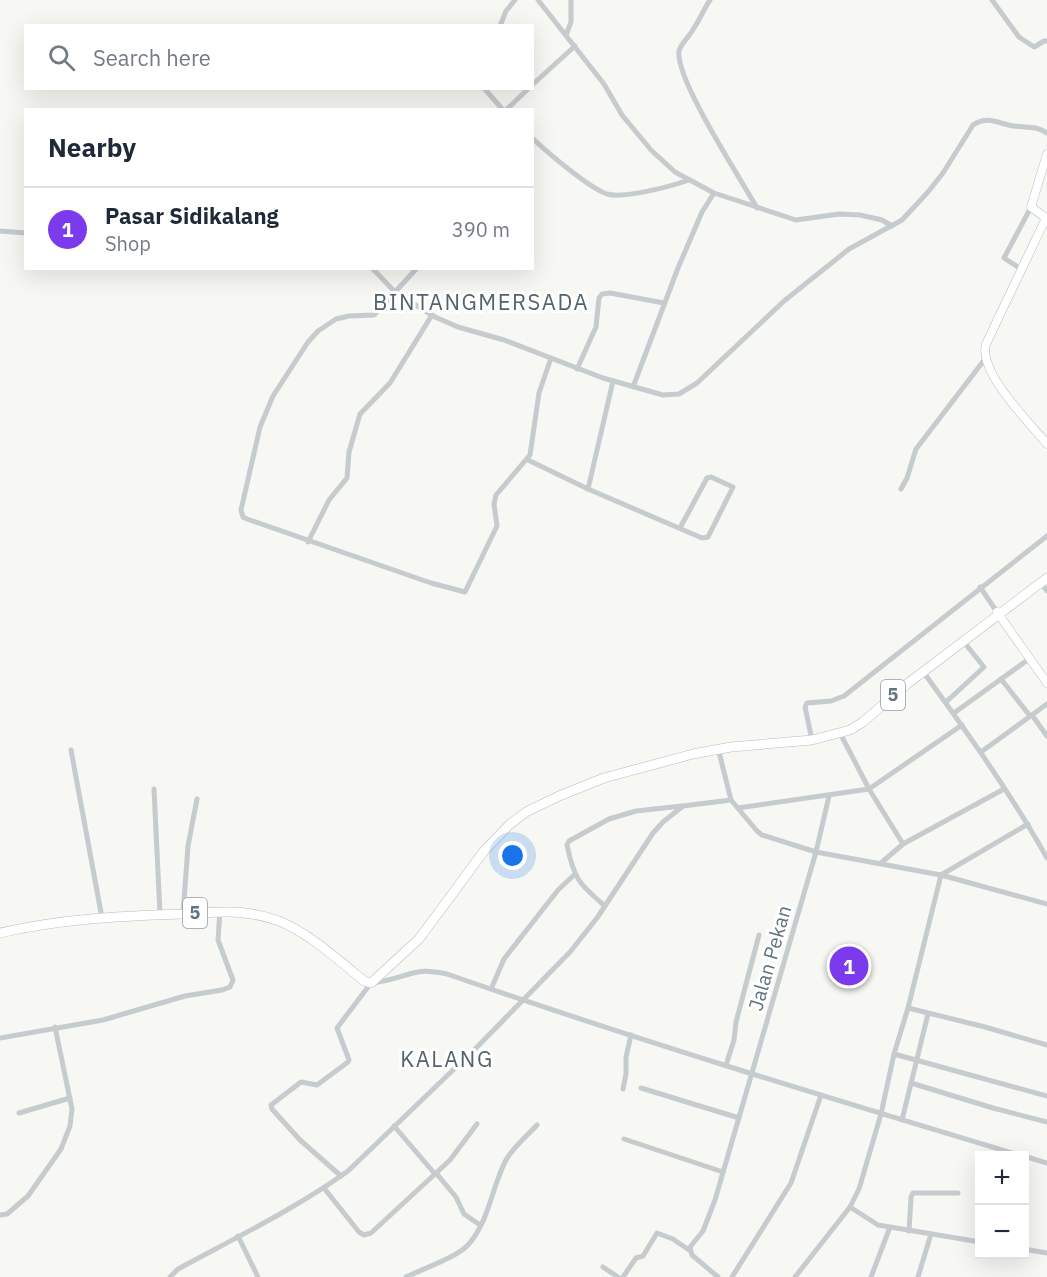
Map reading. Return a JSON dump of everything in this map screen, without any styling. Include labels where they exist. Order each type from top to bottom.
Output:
[{"type":"highway","name":"5","points":[[812,739],[854,726],[923,670],[1045,578]]},
{"type":"highway","name":"5","points":[[0,933],[67,920],[220,911],[253,914],[287,925],[364,981],[371,982],[419,939],[484,851],[509,825],[526,812],[549,800],[604,778],[638,768],[716,749],[812,739],[840,733],[862,722],[923,670],[997,613]]},
{"type":"street","points":[[501,24],[514,0]]},
{"type":"street","points":[[538,0],[604,84],[622,115],[640,137],[668,166],[689,180],[714,193],[796,220],[839,214],[871,216],[892,226]]},
{"type":"street","points":[[566,35],[571,22],[571,0]]},
{"type":"street","points":[[710,0],[679,52],[682,69],[709,126],[756,208]]},
{"type":"street","points":[[992,0],[1025,42],[1034,47],[1047,41]]},
{"type":"street","points":[[534,83],[574,46]]},
{"type":"street","points":[[486,90],[503,108]]},
{"type":"street","points":[[507,108],[527,90]]},
{"type":"street","points":[[374,270],[396,293],[432,315],[458,327],[504,340],[613,381],[674,396],[683,393],[729,355],[784,301],[849,249],[902,220],[943,173],[970,128],[978,122],[992,120],[1013,126],[1034,126],[1047,133]]},
{"type":"street","points":[[534,140],[572,171],[607,194],[644,191],[689,180]]},
{"type":"street","points":[[1021,269],[1004,258],[1031,207],[1047,154]]},
{"type":"street","points":[[633,387],[664,303],[702,212],[714,193]]},
{"type":"street","points":[[1031,207],[1047,217],[986,344],[985,359],[991,376],[1047,444]]},
{"type":"street","points":[[0,231],[24,233]]},
{"type":"street","points":[[415,270],[374,315],[342,317],[329,322],[308,342],[273,396],[255,441],[242,514],[247,519],[308,542],[465,592],[498,526],[494,504],[496,495],[528,459],[539,393],[551,358]]},
{"type":"street","points":[[577,369],[596,327],[599,298],[602,294],[610,293],[664,303]]},
{"type":"street","points":[[308,542],[329,500],[347,478],[349,452],[360,414],[390,383],[432,315]]},
{"type":"street","points":[[901,489],[907,478],[916,448],[985,359]]},
{"type":"street","points":[[588,489],[613,381]]},
{"type":"street","points":[[528,459],[588,489],[702,538],[708,537],[732,487],[711,477],[707,478],[680,528]]},
{"type":"street","points":[[812,739],[805,706],[807,703],[831,701],[844,696],[1047,536]]},
{"type":"street","points":[[1045,578],[1047,591]]},
{"type":"street","points":[[980,587],[1047,683]]},
{"type":"street","points":[[946,702],[984,667],[963,641]]},
{"type":"street","points":[[954,713],[1029,659]]},
{"type":"street","points":[[923,670],[981,752],[1047,858]]},
{"type":"street","points":[[1001,679],[1047,736]]},
{"type":"street","points":[[981,752],[1047,704]]},
{"type":"street","points":[[738,808],[869,789],[962,725]]},
{"type":"street","points":[[840,733],[869,789],[903,844]]},
{"type":"street","points":[[716,749],[730,800],[762,835],[816,852],[941,875],[1047,904]]},
{"type":"street","points":[[71,750],[102,918]]},
{"type":"street","points":[[154,789],[160,914]]},
{"type":"street","points":[[881,863],[903,844],[1004,789]]},
{"type":"street","name":"Jalan Pekan","points":[[689,1250],[705,1225],[723,1172],[816,852],[829,796]]},
{"type":"street","points":[[183,914],[188,846],[197,799]]},
{"type":"street","points":[[605,906],[586,890],[574,874],[567,845],[569,841],[618,816],[656,807],[730,800]]},
{"type":"street","points":[[170,1277],[178,1269],[324,1188],[341,1176],[478,1046],[570,952],[605,906],[653,833],[683,806]]},
{"type":"street","points":[[795,1277],[849,1208],[861,1184],[881,1114],[894,1054],[908,1008],[941,875],[1028,825]]},
{"type":"street","points":[[491,989],[504,958],[574,874]]},
{"type":"street","points":[[0,1038],[103,1020],[164,1001],[230,987],[233,980],[232,974],[218,940],[220,911]]},
{"type":"street","points":[[726,1065],[759,935]]},
{"type":"street","points":[[341,1176],[300,1140],[271,1107],[301,1082],[316,1085],[346,1064],[349,1060],[337,1028],[371,982],[386,982],[418,972],[430,971],[447,974],[631,1035],[1006,1151]]},
{"type":"street","points":[[908,1008],[1047,1045]]},
{"type":"street","points":[[902,1120],[928,1014]]},
{"type":"street","points":[[0,1215],[8,1214],[28,1196],[66,1139],[72,1118],[55,1027]]},
{"type":"street","points":[[624,1089],[626,1057],[631,1035]]},
{"type":"street","points":[[894,1054],[1047,1096]]},
{"type":"street","points":[[912,1083],[1047,1122]]},
{"type":"street","points":[[641,1088],[739,1118]]},
{"type":"street","points":[[732,1277],[791,1183],[821,1095]]},
{"type":"street","points":[[19,1113],[70,1098]]},
{"type":"street","points":[[324,1188],[359,1232],[368,1235],[450,1160],[477,1124]]},
{"type":"street","points":[[406,1277],[467,1246],[480,1225],[508,1156],[537,1125]]},
{"type":"street","points":[[394,1126],[456,1197],[464,1214],[480,1225]]},
{"type":"street","points":[[624,1139],[723,1172]]},
{"type":"street","points":[[1029,1158],[1047,1163]]},
{"type":"street","points":[[909,1231],[910,1197],[913,1193],[958,1192]]},
{"type":"street","points":[[849,1208],[872,1223],[975,1241]]},
{"type":"street","points":[[871,1277],[890,1227]]},
{"type":"street","points":[[623,1277],[636,1258],[643,1256],[657,1233],[673,1239],[689,1250],[718,1277]]},
{"type":"street","points":[[918,1277],[931,1234]]},
{"type":"street","points":[[238,1236],[258,1277]]},
{"type":"street","points":[[1029,1250],[1047,1253]]},
{"type":"street","points":[[603,1267],[618,1277]]},
{"type":"place","name":"Pasar Sidikalang","points":[[849,966]]},
{"type":"district","name":"BINTANGMERSADA","points":[[481,302]]},
{"type":"district","name":"KALANG","points":[[447,1059]]}]
